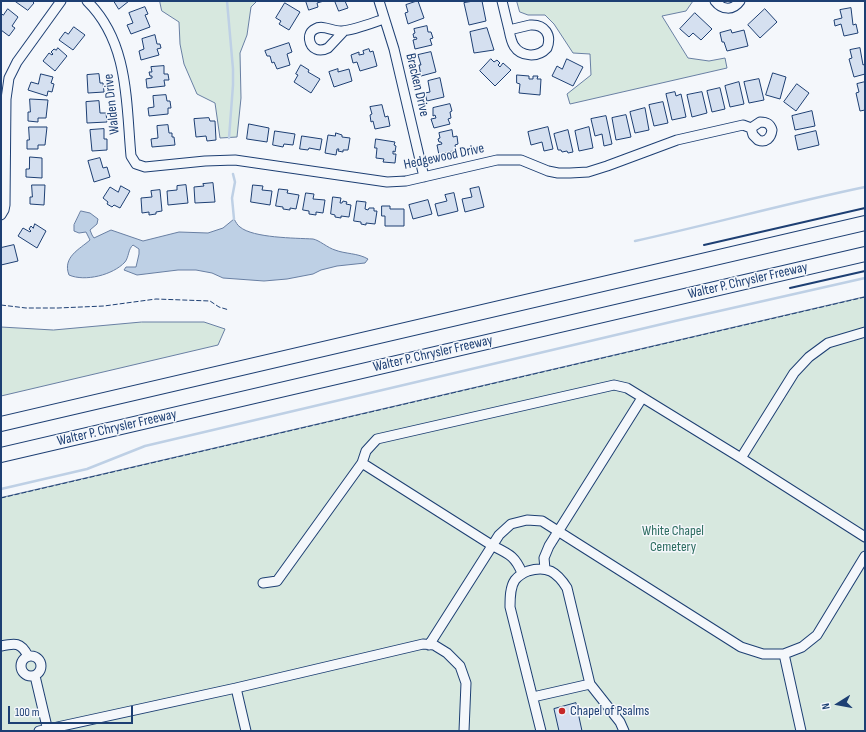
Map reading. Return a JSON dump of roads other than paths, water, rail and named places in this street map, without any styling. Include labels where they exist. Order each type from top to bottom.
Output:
[{"type":"highway","points":[[1,424],[865,223]]},
{"type":"highway","name":"Walter P. Chrysler Freeway","points":[[1,455],[865,254]]},
{"type":"street","points":[[1,215],[5,205],[6,99],[9,78],[17,62],[61,1]]},
{"type":"street","name":"Walden Drive","points":[[87,1],[100,15],[121,62],[126,84],[131,156],[136,164]]},
{"type":"street","name":"Bracken Drive","points":[[379,1],[394,49],[424,177]]},
{"type":"street","points":[[502,1],[509,30]]},
{"type":"street","points":[[715,1],[719,6],[727,9],[736,6],[740,1]]},
{"type":"street","points":[[344,31],[384,19]]},
{"type":"street","name":"Hedgewood Drive","points":[[136,164],[140,166],[151,166],[235,160],[387,182],[406,181],[476,164],[503,160],[521,160],[548,171],[558,173],[588,172],[677,140],[743,125],[751,128]]},
{"type":"street","points":[[741,458],[794,373],[810,357],[828,343],[865,332]]},
{"type":"street","points":[[263,583],[277,581],[362,463],[366,451],[377,439],[614,385],[627,388],[865,537]]},
{"type":"street","points":[[545,568],[544,558],[549,546],[642,398]]},
{"type":"street","points":[[362,463],[508,554],[517,562],[522,573]]},
{"type":"street","points":[[429,645],[499,535],[511,524],[527,520],[542,521],[741,647],[763,654],[784,654],[802,647],[817,635],[865,556]]},
{"type":"street","points":[[541,731],[510,607],[510,594],[515,580],[522,573],[545,568],[560,578],[567,588],[590,684],[620,722],[624,731]]},
{"type":"street","points":[[1,646],[15,644],[23,647],[28,656]]},
{"type":"street","points":[[35,676],[44,730],[236,688],[422,644],[434,645],[460,666],[466,683],[464,731]]},
{"type":"street","points":[[784,654],[801,731]]},
{"type":"street","points":[[28,656],[35,656],[40,661],[42,668],[35,676],[28,676],[22,669],[21,666],[23,660],[28,656]]},
{"type":"street","points":[[533,697],[590,684]]},
{"type":"street","points":[[236,688],[246,731]]},
{"type":"water","points":[[81,211],[90,213],[98,219],[97,224],[90,230],[94,238],[111,230],[143,241],[179,232],[208,233],[223,228],[234,219],[240,227],[246,231],[275,237],[313,239],[329,248],[368,259],[365,263],[337,266],[321,270],[313,274],[287,279],[264,281],[223,278],[212,273],[196,270],[178,270],[137,275],[124,270],[126,267],[136,267],[139,249],[133,245],[125,262],[120,267],[98,276],[83,278],[76,277],[69,275],[67,269],[68,263],[73,254],[90,240],[86,232],[79,233],[74,231],[74,225]]},
{"type":"waterway","points":[[227,1],[233,69],[229,138]]},
{"type":"waterway","points":[[233,174],[235,182],[232,198],[234,219]]},
{"type":"waterway","points":[[635,241],[865,187]]},
{"type":"waterway","points":[[1,489],[87,469],[145,446],[675,321],[865,278]]},
{"type":"place","name":"Chapel of Psalms","points":[[562,711]]},
{"type":"park label","name":"White Chapel Cemetery","points":[[673,540]]}]
